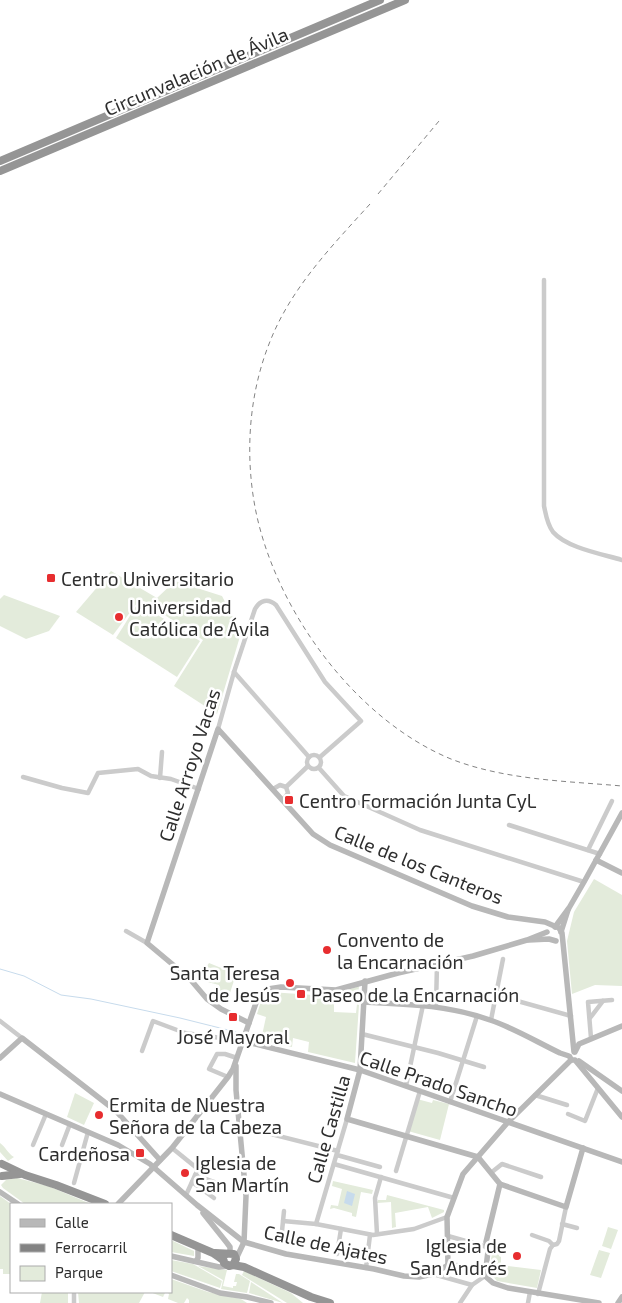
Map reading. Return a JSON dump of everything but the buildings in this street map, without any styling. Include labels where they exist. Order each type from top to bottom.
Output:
[{"type":"highway","name":"Circunvalación de Ávila","points":[[0,161],[380,0]]},
{"type":"highway","name":"Circunvalación de Ávila","points":[[0,171],[405,0]]},
{"type":"highway","points":[[1,1163],[25,1175],[56,1185],[94,1202]]},
{"type":"highway","points":[[1,1163],[4,1170],[1,1177]]},
{"type":"highway","points":[[1,1177],[15,1174],[25,1175]]},
{"type":"highway","points":[[172,1235],[230,1259],[311,1297],[330,1303]]},
{"type":"street","points":[[544,280],[544,506],[546,520],[552,531],[564,542],[622,560]]},
{"type":"street","name":"Calle Arroyo Vacas","points":[[147,944],[199,789],[255,609],[264,600],[271,601],[276,605],[325,682],[361,720],[320,757]]},
{"type":"street","points":[[234,672],[309,757]]},
{"type":"street","name":"Calle de los Canteros","points":[[218,728],[313,834],[330,845],[472,906],[508,917],[545,922],[551,929]]},
{"type":"street","points":[[160,778],[162,752]]},
{"type":"street","points":[[309,757],[313,755],[320,757],[321,764],[319,768]]},
{"type":"street","points":[[286,787],[308,766],[309,757]]},
{"type":"street","points":[[308,766],[312,769],[319,768]]},
{"type":"street","points":[[319,768],[344,796],[420,830],[584,882]]},
{"type":"street","points":[[23,777],[88,793],[98,773],[138,769],[151,776],[171,779],[199,789]]},
{"type":"street","points":[[273,789],[280,785],[286,787]]},
{"type":"street","points":[[283,800],[288,793],[286,787]]},
{"type":"street","points":[[588,850],[612,801]]},
{"type":"street","points":[[119,1203],[172,1148],[228,1077],[237,1060],[257,1000],[262,993],[268,989],[281,987],[336,990],[365,981],[473,956],[527,940],[551,929],[568,908],[584,882],[622,813]]},
{"type":"street","points":[[509,825],[588,850],[622,873]]},
{"type":"street","points":[[527,940],[556,941],[560,939],[568,908]]},
{"type":"street","points":[[551,929],[562,933]]},
{"type":"street","points":[[549,940],[551,929]]},
{"type":"street","points":[[126,931],[147,944],[190,979],[207,999],[248,1028]]},
{"type":"street","points":[[562,933],[571,1016],[573,1056],[622,1117]]},
{"type":"street","points":[[556,941],[564,952]]},
{"type":"street","points":[[491,1020],[503,959]]},
{"type":"street","points":[[436,1006],[437,964]]},
{"type":"street","name":"Calle Castilla","points":[[316,1224],[360,1070],[365,981]]},
{"type":"street","points":[[496,994],[571,1016]]},
{"type":"street","points":[[591,1038],[588,1002],[612,1000]]},
{"type":"street","points":[[590,1019],[603,1001]]},
{"type":"street","points":[[364,1002],[436,1006],[491,1020],[560,1053],[573,1056],[599,1077],[622,1091]]},
{"type":"street","points":[[406,1086],[423,1005]]},
{"type":"street","points":[[450,1102],[477,1016]]},
{"type":"street","points":[[0,1021],[116,1111],[160,1160]]},
{"type":"street","points":[[142,1051],[154,1021],[185,1033],[243,1041]]},
{"type":"street","points":[[599,1303],[571,1301],[508,1288],[493,1283],[485,1274],[462,1266],[448,1265],[447,1217],[463,1174],[508,1122],[573,1056],[579,1044],[622,1026]]},
{"type":"street","points":[[362,1034],[413,1046],[484,1067]]},
{"type":"street","points":[[0,1058],[22,1038]]},
{"type":"street","name":"Calle Prado Sancho","points":[[243,1041],[360,1070],[622,1162]]},
{"type":"street","points":[[228,1077],[209,1069],[210,1066],[217,1054],[221,1053],[237,1060]]},
{"type":"street","points":[[172,1256],[212,1265],[230,1259],[244,1242],[246,1196],[236,1090],[237,1060]]},
{"type":"street","points":[[593,1082],[599,1077]]},
{"type":"street","points":[[568,1114],[585,1121],[598,1088]]},
{"type":"street","points":[[396,1171],[420,1091]]},
{"type":"street","points":[[0,1094],[118,1145],[153,1166],[197,1205],[244,1242]]},
{"type":"street","points":[[535,1095],[567,1105]]},
{"type":"street","points":[[33,1145],[46,1114]]},
{"type":"street","points":[[347,1119],[478,1157],[500,1184],[566,1208]]},
{"type":"street","points":[[62,1145],[70,1124]]},
{"type":"street","points":[[239,1126],[380,1167]]},
{"type":"street","points":[[74,1183],[88,1132]]},
{"type":"street","points":[[172,1148],[198,1169],[186,1195]]},
{"type":"street","points":[[538,1294],[550,1249],[559,1241],[583,1148]]},
{"type":"street","points":[[334,1164],[454,1198]]},
{"type":"street","points":[[492,1172],[502,1164],[541,1177]]},
{"type":"street","points":[[195,1176],[220,1184]]},
{"type":"street","points":[[376,1234],[375,1198],[381,1177]]},
{"type":"street","points":[[192,1182],[214,1198]]},
{"type":"street","points":[[460,1303],[472,1285],[485,1274],[488,1250],[486,1242],[500,1184]]},
{"type":"street","points":[[0,1191],[17,1203]]},
{"type":"street","points":[[124,1203],[126,1197]]},
{"type":"street","points":[[197,1205],[230,1247],[230,1259]]},
{"type":"street","points":[[282,1231],[284,1211]]},
{"type":"street","points":[[283,1221],[316,1224],[370,1235],[414,1230],[447,1217]]},
{"type":"street","points":[[562,1224],[577,1228]]},
{"type":"street","points":[[337,1254],[341,1229]]},
{"type":"street","points":[[532,1234],[549,1241],[553,1245]]},
{"type":"street","points":[[366,1268],[370,1235]]},
{"type":"street","points":[[448,1236],[487,1247]]},
{"type":"street","name":"Calle de Ajates","points":[[244,1242],[286,1254],[411,1277],[433,1274],[448,1265]]},
{"type":"street","points":[[196,1261],[198,1258],[198,1247]]},
{"type":"street","name":"Calle de Ajates","points":[[433,1274],[472,1285]]},
{"type":"street","points":[[172,1276],[220,1292],[271,1303]]},
{"type":"street","points":[[528,1303],[530,1292]]},
{"type":"street","points":[[618,1303],[622,1297]]},
{"type":"green space","points":[[111,571],[157,598],[175,581],[222,596],[241,633],[217,714],[174,686],[203,640],[140,599],[113,635],[76,612]]},
{"type":"green space","points":[[4,595],[60,616],[49,631],[26,639],[0,626],[0,599]]},
{"type":"green space","points":[[138,603],[200,641],[177,677],[116,638]]},
{"type":"green space","points":[[594,879],[622,895],[622,986],[595,985],[572,994],[567,941],[574,912]]},
{"type":"green space","points":[[209,963],[236,974],[230,993],[220,991],[219,985],[200,980]]},
{"type":"green space","points":[[359,986],[358,997],[337,999],[334,1002],[334,1012],[356,1013],[357,1004],[359,1005],[355,1063],[308,1052],[309,1042],[293,1038],[292,1047],[261,1040],[266,1017],[257,1014],[260,1004],[270,992],[313,995],[313,993],[337,994]]},
{"type":"green space","points":[[75,1093],[94,1103],[84,1125],[67,1117]]},
{"type":"green space","points":[[417,1099],[432,1103],[433,1100],[449,1104],[440,1140],[408,1131]]},
{"type":"green space","points":[[0,1143],[14,1157],[8,1161],[0,1152]]},
{"type":"green space","points":[[17,1178],[48,1186],[89,1203],[24,1203],[3,1188],[1,1185],[6,1180]]},
{"type":"green space","points":[[333,1181],[373,1190],[372,1194],[361,1192],[356,1217],[352,1216],[352,1213],[334,1208],[330,1209],[331,1205],[338,1206],[342,1189],[332,1186]]},
{"type":"green space","points":[[387,1195],[444,1210],[444,1212],[432,1218],[428,1207],[395,1213],[396,1227],[392,1228],[391,1202],[377,1203],[378,1200],[386,1200]]},
{"type":"green space","points":[[0,1196],[10,1203],[10,1274],[3,1274],[3,1269],[0,1269]]},
{"type":"green space","points":[[608,1227],[618,1230],[611,1249],[602,1246]]},
{"type":"green space","points":[[172,1240],[194,1251],[194,1256],[172,1252]]},
{"type":"green space","points":[[493,1247],[500,1248],[501,1265],[541,1270],[537,1288],[497,1281],[489,1272]]},
{"type":"green space","points":[[599,1250],[610,1253],[601,1278],[590,1275]]},
{"type":"green space","points":[[172,1260],[193,1264],[222,1281],[220,1288],[172,1271]]},
{"type":"green space","points":[[198,1266],[227,1270],[223,1286],[233,1288],[237,1282],[234,1282],[236,1274],[239,1274],[250,1281],[247,1293],[221,1289],[223,1280]]},
{"type":"green space","points":[[244,1271],[291,1293],[303,1303],[287,1303],[242,1275]]},
{"type":"green space","points":[[172,1279],[208,1292],[241,1299],[247,1303],[189,1303],[187,1298],[184,1303],[178,1303],[168,1299],[169,1294],[172,1293]]},
{"type":"green space","points":[[251,1282],[283,1303],[249,1293]]},
{"type":"green space","points":[[42,1293],[68,1293],[68,1303],[40,1303]]},
{"type":"green space","points":[[78,1293],[144,1293],[139,1303],[79,1303]]},
{"type":"green space","points":[[153,1293],[165,1293],[163,1297]]},
{"type":"water","points":[[347,1191],[355,1194],[352,1206],[344,1203]]},
{"type":"waterway","points":[[0,969],[24,976],[61,995],[91,999],[236,1032]]},
{"type":"railway","points":[[378,194],[439,121]]},
{"type":"railway","points":[[370,204],[313,270],[288,305],[269,344],[257,383],[251,424],[250,466],[252,487],[265,545],[280,583],[300,621],[324,656],[351,688],[382,717],[416,741],[451,759],[492,771],[557,781],[622,786]]},
{"type":"place","name":"Centro Universitario","points":[[51,578]]},
{"type":"place","name":"Universidad Católica de Ávila","points":[[119,617]]},
{"type":"place","name":"Centro Formación Junta CyL","points":[[289,800]]},
{"type":"place","name":"Convento de la Encarnación","points":[[327,950]]},
{"type":"place","name":"Santa Teresa de Jesús","points":[[290,983]]},
{"type":"place","name":"Paseo de la Encarnación","points":[[301,994]]},
{"type":"place","name":"José Mayoral","points":[[233,1017]]},
{"type":"place","name":"Ermita de Nuestra Señora de la Cabeza","points":[[99,1115]]},
{"type":"place","name":"Cardeñosa","points":[[140,1153]]},
{"type":"place","name":"Iglesia de San Martín","points":[[185,1173]]},
{"type":"place","name":"Iglesia de San Andrés","points":[[517,1256]]}]
